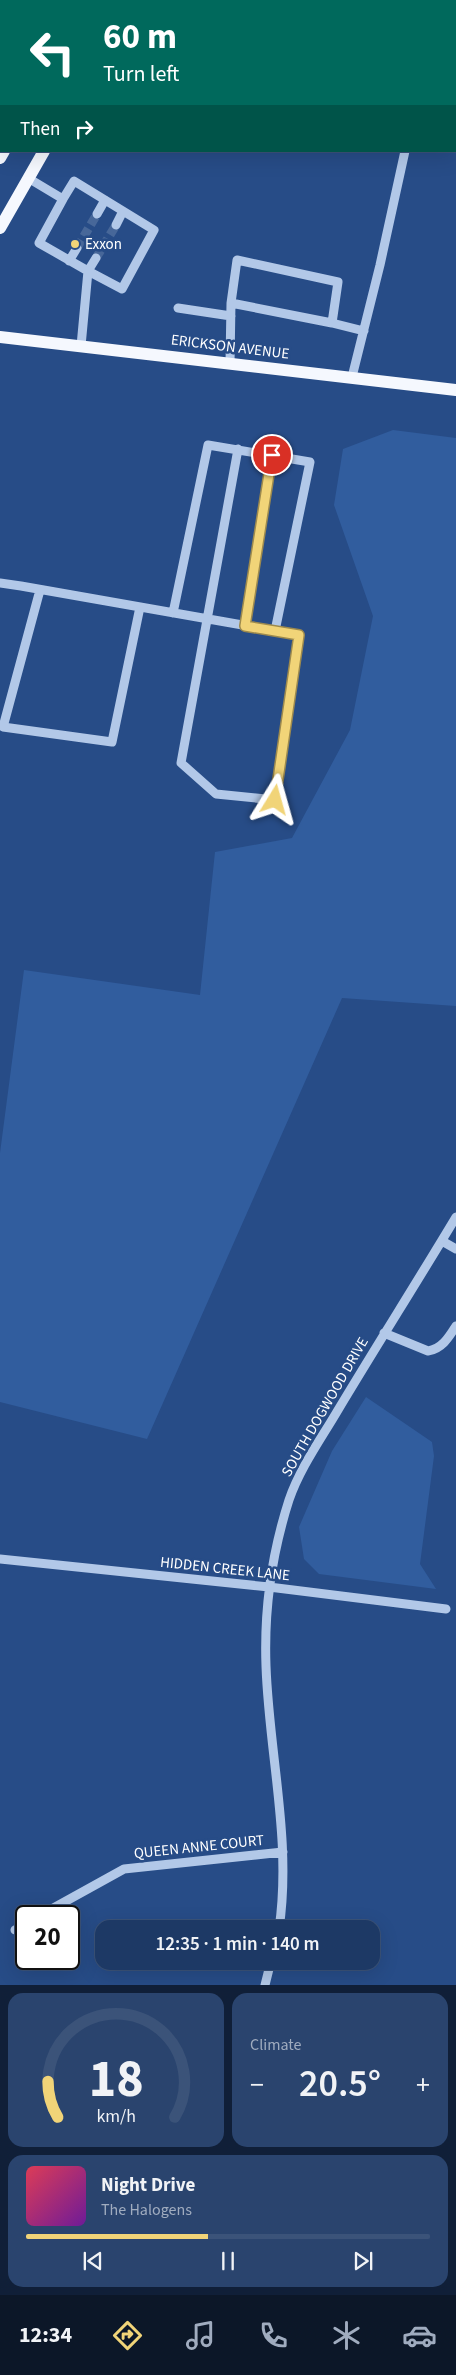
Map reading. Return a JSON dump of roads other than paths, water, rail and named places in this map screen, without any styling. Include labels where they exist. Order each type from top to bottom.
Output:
[{"type":"main road","points":[[0,228],[43,152]]},
{"type":"main road","name":"ERICKSON AVENUE","points":[[0,337],[456,390]]},
{"type":"street","points":[[352,377],[405,152]]},
{"type":"street","points":[[28,178],[63,199]]},
{"type":"street","points":[[74,181],[154,230],[122,289],[39,243],[63,199],[74,181]]},
{"type":"street","points":[[97,214],[105,200]]},
{"type":"street","points":[[116,225],[124,212]]},
{"type":"street","points":[[69,261],[77,248]]},
{"type":"street","points":[[81,346],[88,271],[96,258]]},
{"type":"street","points":[[230,363],[230,316],[236,260],[338,282],[332,323]]},
{"type":"street","points":[[231,303],[364,331]]},
{"type":"street","points":[[178,308],[230,316]]},
{"type":"street","points":[[173,613],[208,444],[272,455],[310,462],[275,631]]},
{"type":"street","points":[[0,583],[140,607],[208,619],[245,626],[299,635],[275,800],[216,794],[181,763],[208,619],[238,450]]},
{"type":"street","points":[[245,626],[272,455]]},
{"type":"street","points":[[40,590],[3,728],[112,742],[140,607]]},
{"type":"street","name":"SOUTH DOGWOOD DRIVE","points":[[280,1920],[284,1894],[283,1852],[266,1667],[269,1587],[283,1523],[298,1478],[384,1333],[456,1217]]},
{"type":"street","points":[[442,1241],[456,1249]]},
{"type":"street","points":[[384,1333],[428,1351],[435,1350],[442,1345],[456,1326]]},
{"type":"street","name":"HIDDEN CREEK LANE","points":[[0,1558],[269,1587],[446,1609]]},
{"type":"street","name":"QUEEN ANNE COURT","points":[[59,1905],[124,1869],[283,1852]]},
{"type":"street","points":[[265,1985],[269,1970]]},
{"type":"tunnel","points":[[77,248],[97,214]]},
{"type":"tunnel","points":[[96,258],[116,225]]},
{"type":"place","name":"Exxon","points":[[75,244]]}]
